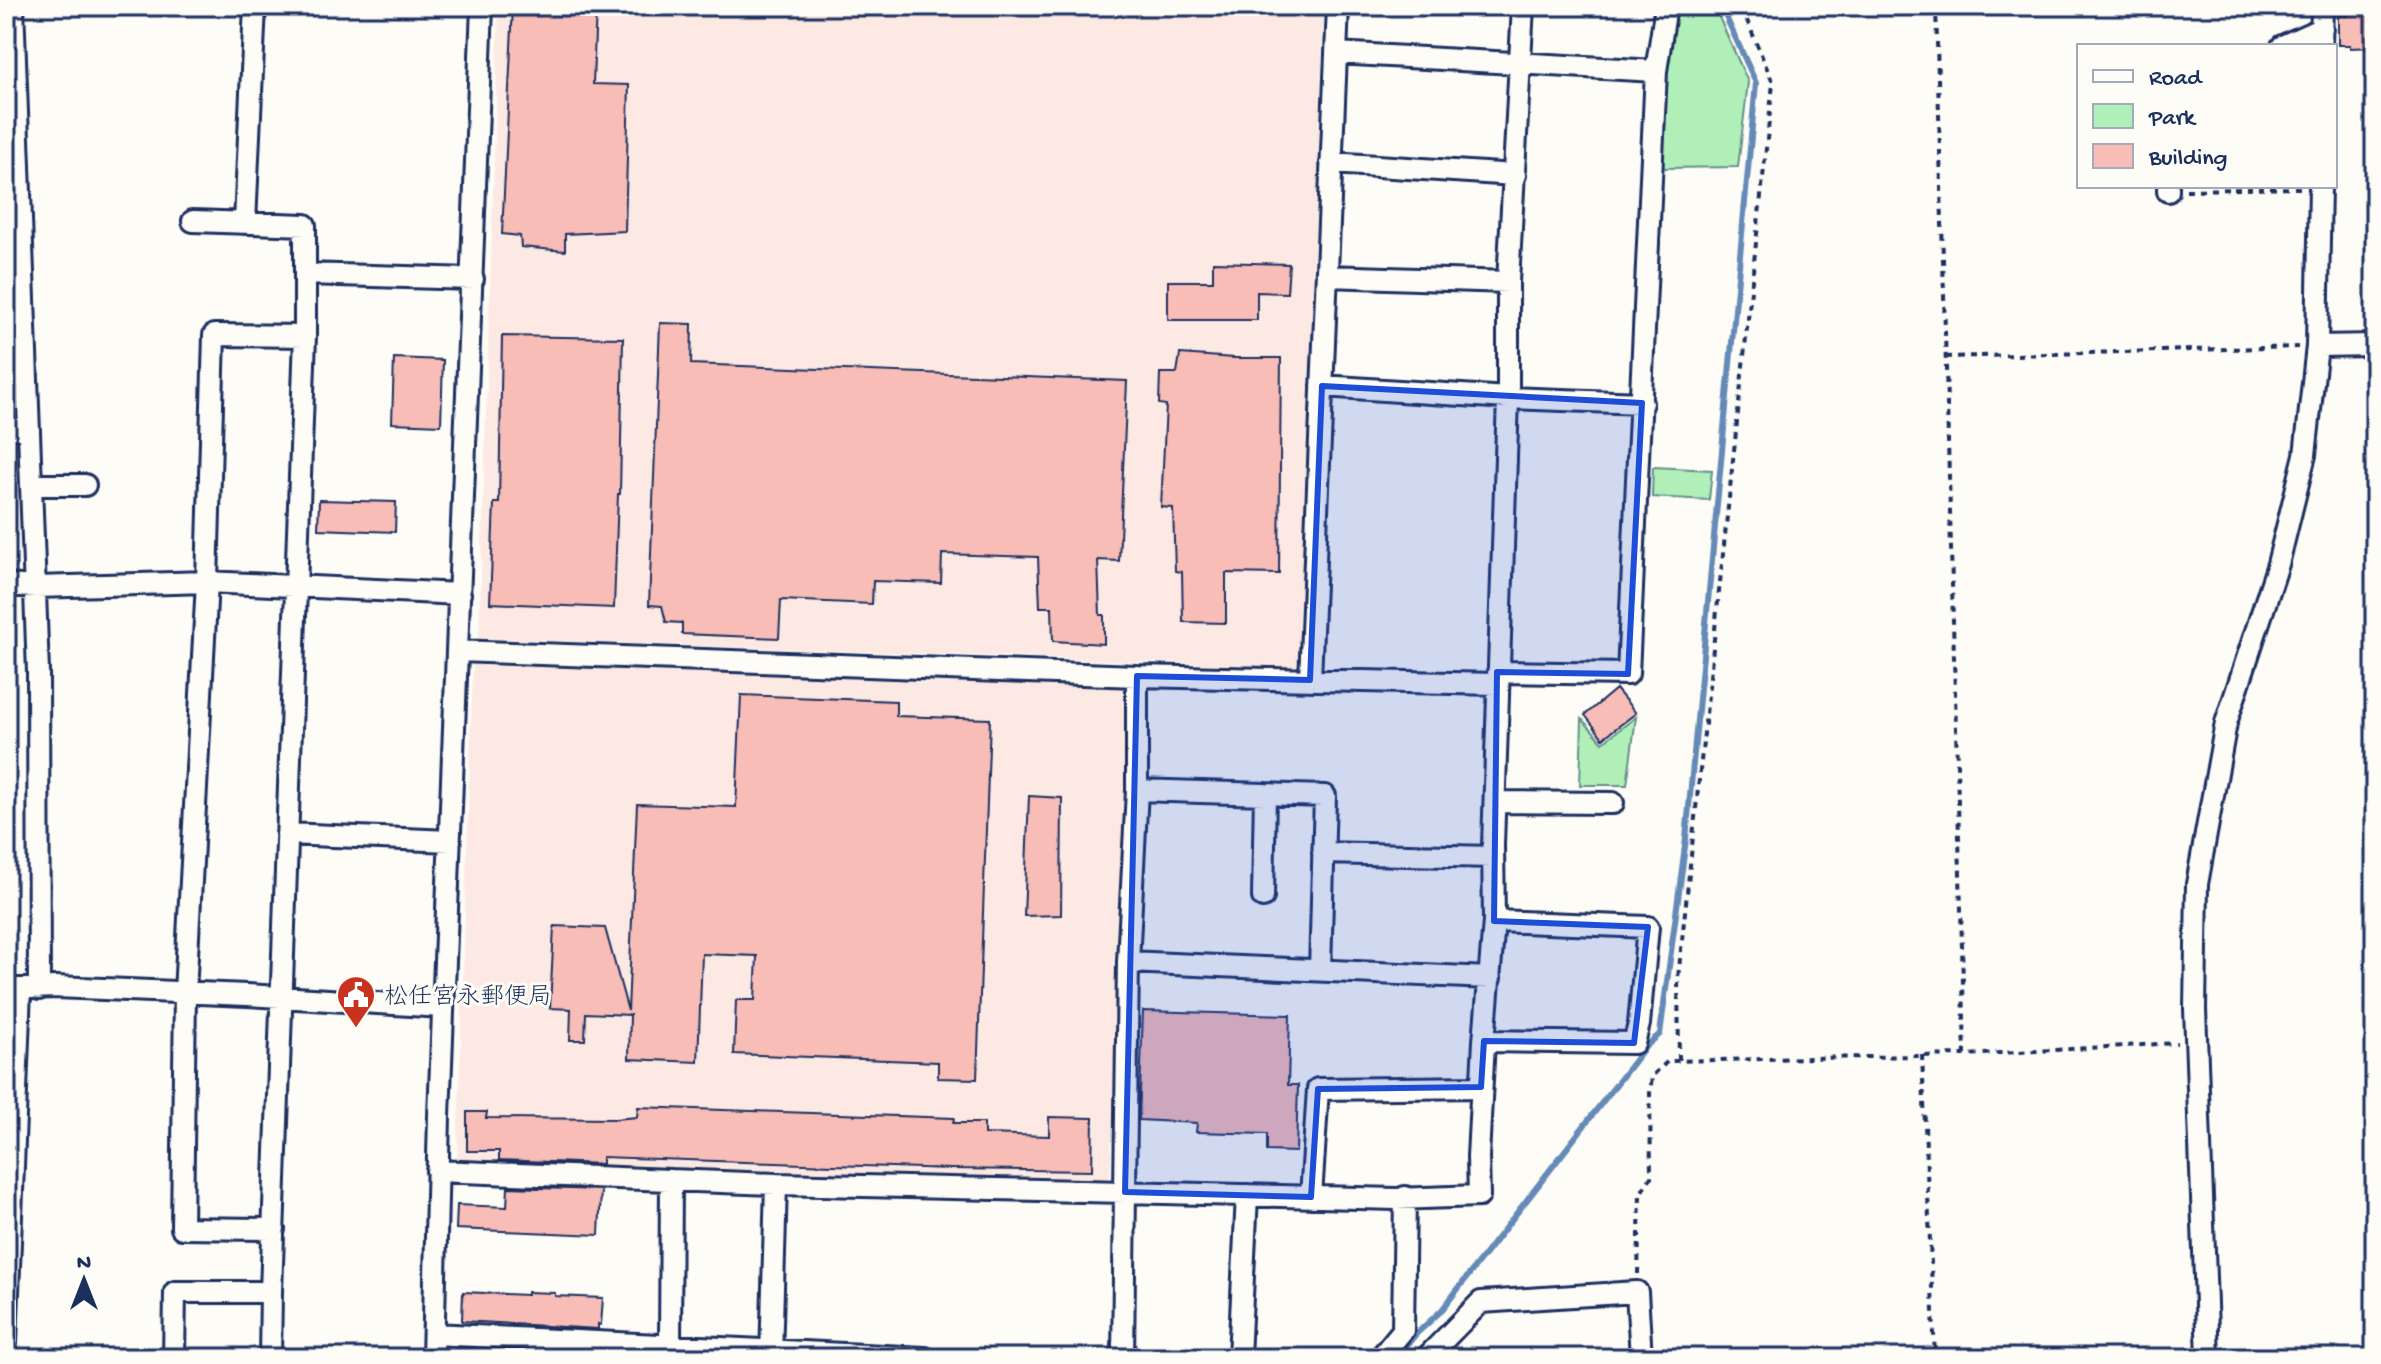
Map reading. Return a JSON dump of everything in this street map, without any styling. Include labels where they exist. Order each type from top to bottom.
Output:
[{"type":"street","points":[[6,1343],[38,672],[13,6]]},
{"type":"street","points":[[245,223],[255,6]]},
{"type":"street","points":[[433,1358],[437,1171],[482,6]]},
{"type":"street","points":[[1310,680],[1338,6]]},
{"type":"street","points":[[437,1171],[776,1184],[1311,1197],[1479,1196],[1481,1087],[1494,921],[1493,857],[1508,398],[1508,282],[1523,6]]},
{"type":"street","points":[[458,651],[1310,680],[1628,674],[1656,71],[1666,6]]},
{"type":"street","points":[[2291,44],[2322,37],[2322,6]]},
{"type":"street","points":[[1336,53],[1656,71]]},
{"type":"street","points":[[1331,163],[1515,175]]},
{"type":"street","points":[[2208,1358],[2197,1042],[2197,884],[2226,723],[2278,564],[2305,455],[2317,346],[2320,188]]},
{"type":"street","points":[[193,221],[305,225],[305,336],[270,1358]]},
{"type":"street","points":[[305,274],[473,279]]},
{"type":"street","points":[[1327,276],[1508,282]]},
{"type":"street","points":[[274,1229],[182,1228],[185,993],[207,582],[214,335],[305,336]]},
{"type":"street","points":[[2317,346],[2375,345]]},
{"type":"street","points":[[1322,386],[1642,403]]},
{"type":"street","points":[[6,428],[29,430]]},
{"type":"street","points":[[31,485],[85,485]]},
{"type":"street","points":[[6,585],[36,587],[207,582],[460,594]]},
{"type":"street","points":[[1123,1358],[1128,962],[1137,790],[1137,676]]},
{"type":"street","points":[[1137,790],[1325,796],[1320,970]]},
{"type":"street","points":[[1263,897],[1265,794]]},
{"type":"street","points":[[1496,802],[1613,803]]},
{"type":"street","points":[[287,834],[450,841]]},
{"type":"street","points":[[1323,853],[1493,857]]},
{"type":"street","points":[[1484,1041],[1634,1043],[1639,1024],[1648,927],[1494,921]]},
{"type":"street","points":[[1128,962],[1490,978]]},
{"type":"street","points":[[22,989],[56,987],[443,1007]]},
{"type":"street","points":[[1311,1197],[1318,1089],[1481,1087]]},
{"type":"street","points":[[670,1346],[671,1180]]},
{"type":"street","points":[[771,1355],[776,1184]]},
{"type":"street","points":[[1239,1358],[1247,1195]]},
{"type":"street","points":[[1380,1358],[1403,1330],[1405,1197]]},
{"type":"street","points":[[174,1358],[175,1292],[271,1292]]},
{"type":"street","points":[[1426,1358],[1481,1302],[1637,1292],[1641,1358]]},
{"type":"street","points":[[434,1334],[670,1346],[771,1355],[925,1358]]},
{"type":"path","points":[[1679,1060],[1678,978],[1773,83],[1741,6]]},
{"type":"path","points":[[1936,6],[1965,1055]]},
{"type":"path","points":[[1945,357],[2317,346]]},
{"type":"path","points":[[1637,1292],[1640,1194],[1651,1177],[1652,1076],[1668,1061],[1965,1055],[2197,1042]]},
{"type":"path","points":[[1922,1055],[1935,1358]]},
{"type":"highlighted area","points":[[1322,386],[1642,403],[1628,674],[1497,672],[1494,921],[1648,927],[1634,1043],[1484,1041],[1481,1087],[1318,1089],[1311,1197],[1125,1192],[1137,676],[1310,680]]},
{"type":"shaded area","points":[[499,6],[1324,6],[1300,667],[479,638]]},
{"type":"shaded area","points":[[473,665],[1127,687],[1110,1185],[457,1163]]},
{"type":"green space","points":[[1677,6],[1714,6],[1748,82],[1738,167],[1663,168],[1667,58]]},
{"type":"green space","points":[[1653,467],[1712,470],[1709,500],[1652,497]]},
{"type":"green space","points":[[1636,717],[1627,785],[1580,785],[1582,719],[1603,742]]},
{"type":"building","points":[[513,6],[596,6],[593,84],[629,85],[625,231],[565,234],[565,251],[521,247],[520,236],[502,234]]},
{"type":"building","points":[[2375,12],[2375,47],[2338,45],[2338,16]]},
{"type":"building","points":[[1213,262],[1289,264],[1287,293],[1257,292],[1257,320],[1168,320],[1168,281],[1213,281]]},
{"type":"building","points":[[660,323],[692,324],[691,364],[1127,381],[1119,561],[1098,560],[1104,644],[1053,641],[1052,607],[1040,607],[1038,557],[942,554],[941,583],[873,581],[872,604],[781,600],[779,638],[682,634],[682,623],[666,622],[662,606],[649,605]]},
{"type":"building","points":[[502,336],[623,338],[614,608],[490,603],[494,503],[499,503]]},
{"type":"building","points":[[1180,354],[1281,358],[1279,574],[1226,573],[1226,623],[1183,622],[1182,572],[1175,571],[1173,508],[1161,507],[1166,405],[1159,404],[1160,373],[1177,373]]},
{"type":"building","points":[[394,358],[443,360],[441,425],[392,423]]},
{"type":"building","points":[[319,500],[396,502],[395,532],[318,529]]},
{"type":"building","points":[[1616,689],[1636,713],[1603,738],[1585,715]]},
{"type":"building","points":[[741,695],[896,701],[896,716],[990,719],[977,1079],[938,1078],[938,1062],[734,1054],[736,1000],[755,1000],[757,956],[702,954],[698,1062],[629,1059],[630,1015],[586,1013],[585,1040],[570,1040],[571,1009],[550,1008],[554,926],[605,928],[628,1011],[637,804],[736,807]]},
{"type":"building","points":[[1029,796],[1062,798],[1061,915],[1024,916]]},
{"type":"building","points":[[1143,1011],[1290,1015],[1288,1085],[1298,1085],[1296,1152],[1267,1151],[1267,1134],[1196,1132],[1197,1123],[1139,1120]]},
{"type":"building","points":[[638,1107],[954,1118],[953,1123],[984,1123],[984,1134],[1049,1136],[1049,1117],[1093,1118],[1092,1171],[602,1157],[602,1164],[499,1160],[499,1151],[467,1151],[467,1112],[487,1112],[486,1118],[615,1119],[637,1117]]},
{"type":"building","points":[[508,1187],[601,1190],[599,1235],[456,1229],[457,1205],[507,1207]]},
{"type":"building","points":[[463,1292],[555,1293],[555,1296],[603,1298],[601,1325],[598,1324],[598,1329],[462,1321]]},
{"type":"waterway","points":[[1396,1358],[1441,1311],[1645,1047],[1660,1034],[1686,839],[1756,83],[1721,6]]},
{"type":"place","name":"松任宮永郵便局","points":[[356,1029]]}]
